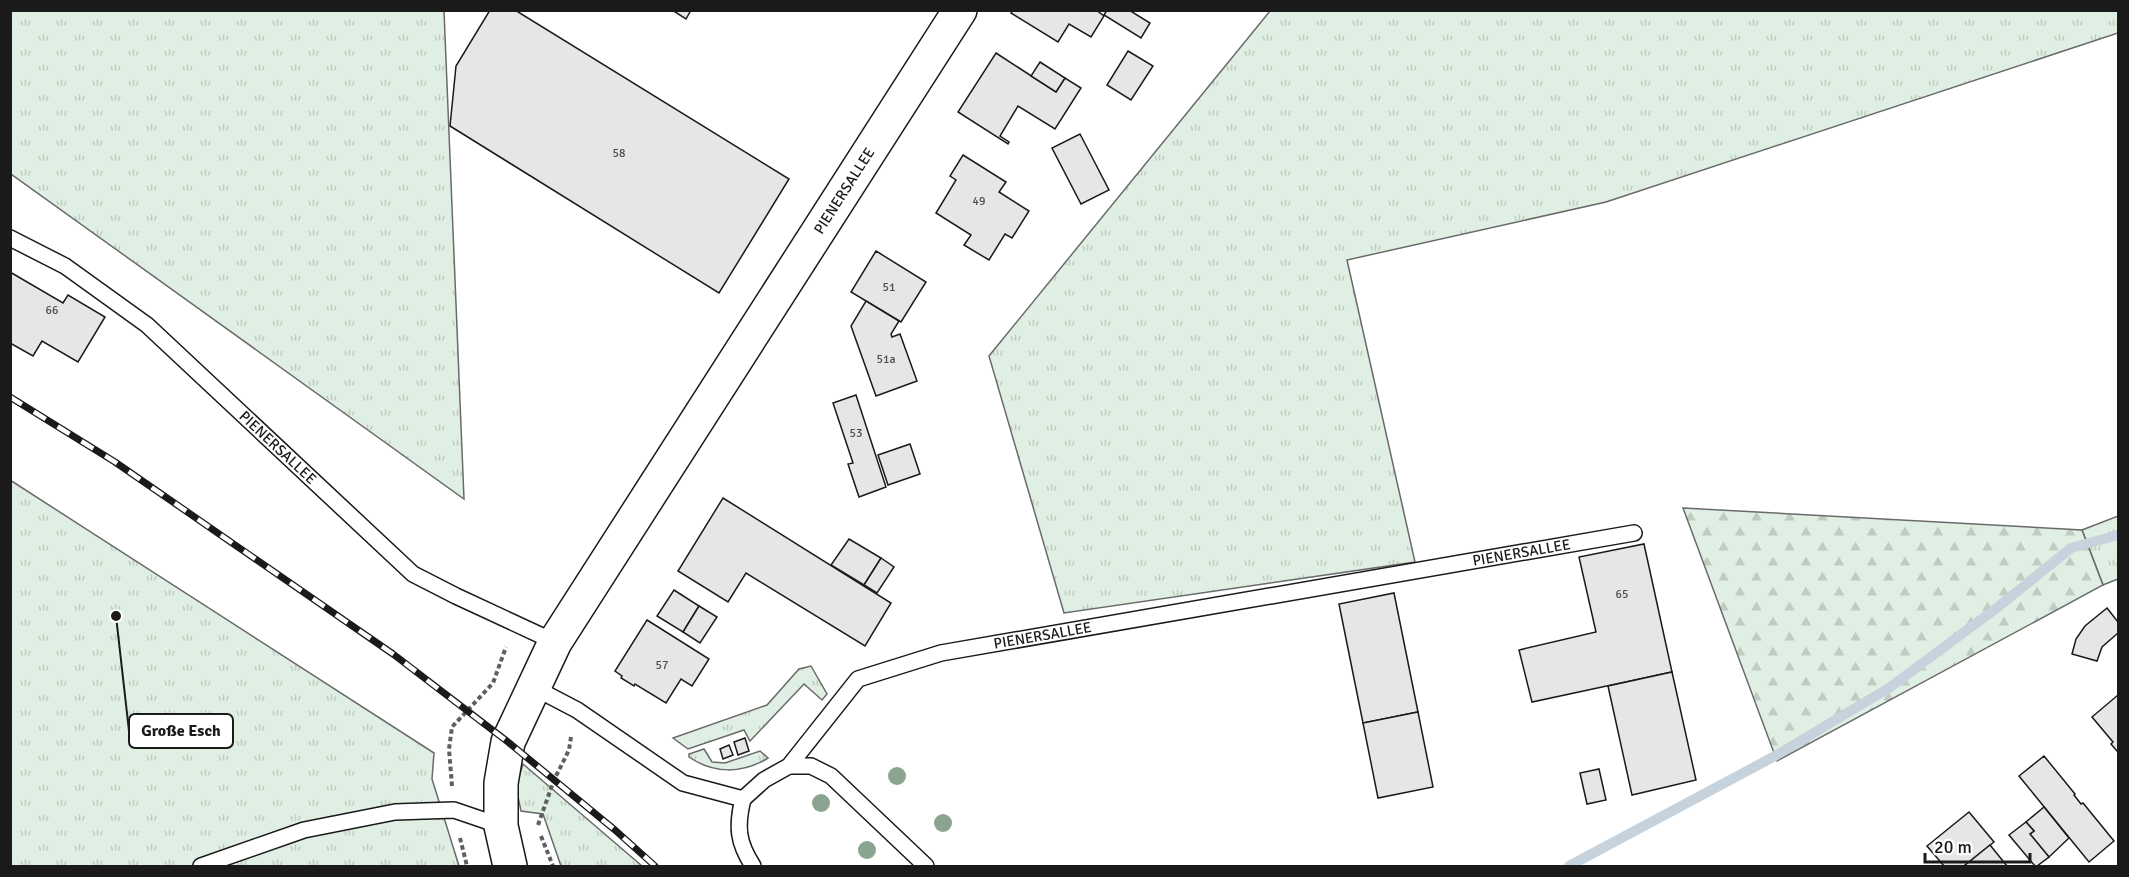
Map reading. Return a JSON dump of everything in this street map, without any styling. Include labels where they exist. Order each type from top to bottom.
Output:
[{"type":"main road","name":"PIENERSALLEE","points":[[510,867],[501,826],[501,783],[508,742],[555,642],[960,10]]},
{"type":"lane","name":"PIENERSALLEE","points":[[10,238],[65,266],[147,325],[413,574],[555,642]]},
{"type":"lane","name":"PIENERSALLEE","points":[[743,799],[764,780],[789,766],[858,680],[941,653],[1634,533]]},
{"type":"lane","points":[[532,687],[577,710],[683,783],[743,799],[738,819],[743,850],[753,867]]},
{"type":"lane","points":[[789,766],[812,766],[831,776],[926,867]]},
{"type":"lane","points":[[201,867],[304,830],[395,812],[454,810],[501,826]]},
{"type":"path","points":[[538,826],[569,750],[577,710]]},
{"type":"green space","points":[[2118,10],[2118,33],[1606,202],[1347,260],[1415,562],[1064,613],[989,356],[1270,11]]},
{"type":"green space","points":[[10,11],[444,11],[464,499],[11,174]]},
{"type":"green space","points":[[10,480],[434,753],[432,779],[459,866],[11,866]]},
{"type":"green space","points":[[1683,508],[2082,530],[2103,585],[1777,761]]},
{"type":"green space","points":[[2118,516],[2118,579],[2103,585],[2082,530]]},
{"type":"green space","points":[[811,666],[827,694],[822,700],[804,684],[750,741],[744,730],[688,749],[673,738],[767,705],[799,669]]},
{"type":"green space","points":[[704,749],[712,762],[725,763],[760,751],[768,758],[748,767],[718,769],[708,767],[689,757],[689,754]]},
{"type":"green space","points":[[523,764],[642,866],[561,866],[543,814],[521,811],[516,787]]},
{"type":"building","points":[[490,10],[515,10],[789,179],[719,293],[450,126],[456,66]]},
{"type":"building","points":[[672,10],[691,10],[686,19]]},
{"type":"building","points":[[1013,10],[1096,10],[1104,16],[1091,37],[1069,24],[1058,42],[1011,13]]},
{"type":"building","points":[[1107,10],[1129,10],[1150,23],[1141,38],[1104,15]]},
{"type":"building","points":[[1128,51],[1153,66],[1131,100],[1107,85]]},
{"type":"building","points":[[996,53],[1056,92],[1065,78],[1081,88],[1055,129],[1018,106],[1000,136],[1009,142],[1008,144],[958,112]]},
{"type":"building","points":[[1040,62],[1065,78],[1056,92],[1031,76]]},
{"type":"building","points":[[1080,134],[1109,190],[1081,204],[1052,148]]},
{"type":"building","points":[[963,155],[1006,182],[999,192],[1029,211],[1012,238],[1005,234],[989,260],[964,245],[971,235],[936,213],[956,180],[950,176]]},
{"type":"building","points":[[876,251],[926,282],[901,322],[851,292]]},
{"type":"building","points":[[10,272],[63,303],[68,295],[105,317],[78,362],[42,341],[33,356],[10,343]]},
{"type":"building","points":[[866,301],[899,321],[891,334],[892,337],[900,334],[917,381],[876,396],[851,326]]},
{"type":"building","points":[[856,395],[886,487],[859,497],[848,464],[853,463],[833,403]]},
{"type":"building","points":[[910,444],[920,474],[888,485],[878,455]]},
{"type":"building","points":[[723,498],[891,603],[865,646],[746,573],[728,602],[678,571]]},
{"type":"building","points":[[849,539],[881,558],[864,585],[831,565]]},
{"type":"building","points":[[1644,544],[1672,672],[1532,702],[1519,650],[1596,632],[1579,557]]},
{"type":"building","points":[[881,558],[894,567],[877,593],[864,585]]},
{"type":"building","points":[[674,590],[699,606],[683,632],[657,616]]},
{"type":"building","points":[[1394,593],[1418,712],[1363,723],[1339,604]]},
{"type":"building","points":[[699,606],[717,617],[700,643],[683,632]]},
{"type":"building","points":[[2107,608],[2118,622],[2118,633],[2102,647],[2097,661],[2072,654],[2076,639],[2085,626]]},
{"type":"building","points":[[647,620],[709,659],[692,686],[681,679],[666,703],[621,678],[622,676],[615,671]]},
{"type":"building","points":[[1672,672],[1696,780],[1632,795],[1608,686]]},
{"type":"building","points":[[2118,695],[2117,751],[2111,744],[2113,742],[2092,717]]},
{"type":"building","points":[[1418,712],[1433,787],[1378,798],[1363,723]]},
{"type":"building","points":[[745,738],[749,751],[738,755],[734,742]]},
{"type":"building","points":[[729,745],[733,755],[723,759],[720,749]]},
{"type":"building","points":[[2044,756],[2081,804],[2083,803],[2114,841],[2089,862],[2019,776]]},
{"type":"building","points":[[1599,769],[1606,800],[1587,804],[1580,773]]},
{"type":"building","points":[[2044,807],[2069,838],[2049,857],[2030,834],[2034,831],[2026,822]]},
{"type":"building","points":[[1969,812],[1994,842],[1964,866],[1944,866],[1927,846]]},
{"type":"building","points":[[2026,822],[2034,831],[2030,834],[2049,857],[2037,866],[2009,835]]},
{"type":"building","points":[[1990,845],[2007,866],[1964,866]]},
{"type":"waterway","points":[[1569,866],[1775,756],[1889,688],[1998,607],[2071,548],[2118,535]]},
{"type":"railway","points":[[10,397],[115,462],[393,654],[508,742],[655,866]]},
{"type":"place","name":"Große Esch","points":[[116,616]]}]
